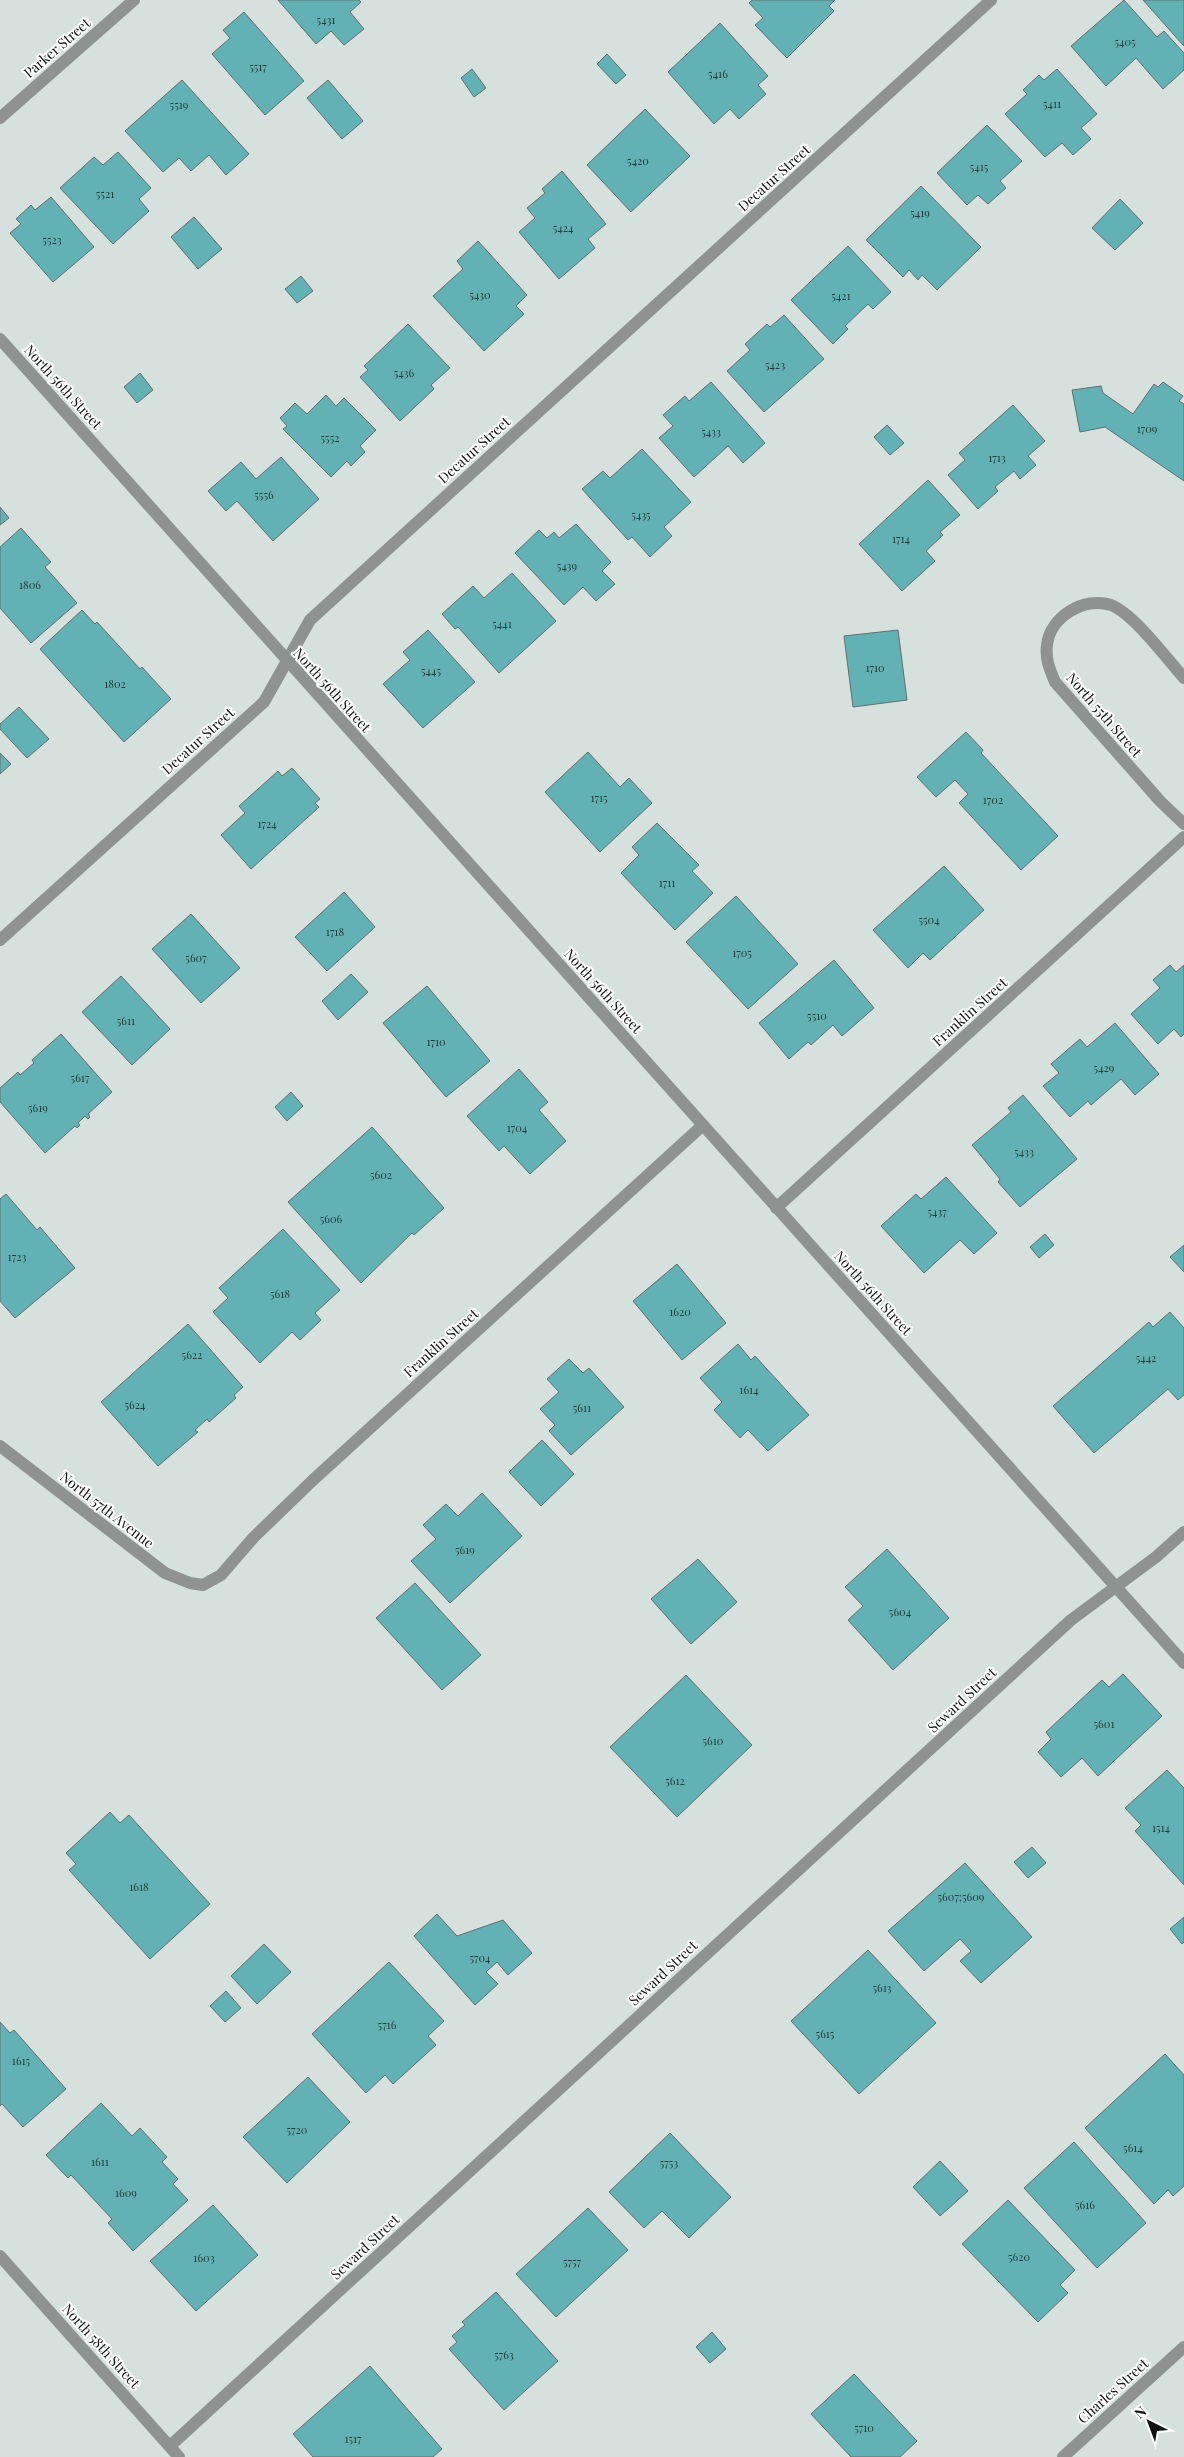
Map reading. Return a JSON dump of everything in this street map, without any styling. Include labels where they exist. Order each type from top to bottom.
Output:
[{"type":"street","name":"Parker Street","points":[[0,118],[134,0]]},
{"type":"street","name":"Decatur Street","points":[[0,940],[264,702],[310,620],[991,0]]},
{"type":"street","name":"North 56th Street","points":[[0,339],[1184,1663]]},
{"type":"street","name":"North 55th Street","points":[[1184,678],[1128,615],[1110,605],[1090,604],[1074,608],[1054,625],[1047,644],[1047,664],[1055,682],[1160,801],[1184,824]]},
{"type":"street","name":"Franklin Street","points":[[776,1208],[1184,838]]},
{"type":"street","name":"Franklin Street","points":[[203,1585],[221,1576],[254,1537],[313,1480],[703,1125]]},
{"type":"street","name":"North 57th Avenue","points":[[0,1446],[165,1573],[190,1583],[203,1585]]},
{"type":"street","name":"Seward Street","points":[[170,2446],[1071,1620],[1156,1557],[1184,1532]]},
{"type":"street","name":"North 58th Street","points":[[0,2256],[179,2457]]},
{"type":"street","name":"Charles Street","points":[[1063,2457],[1184,2347]]},
{"type":"building","points":[[278,0],[359,0],[361,2],[350,12],[364,29],[344,45],[331,31],[316,44]]},
{"type":"building","points":[[752,0],[835,0],[829,6],[834,11],[787,58],[755,25],[763,18],[749,3]]},
{"type":"building","points":[[1124,0],[1157,37],[1164,31],[1184,53],[1184,70],[1163,89],[1136,58],[1106,86],[1071,46]]},
{"type":"building","points":[[1143,0],[1184,0],[1184,46],[1183,45]]},
{"type":"building","points":[[244,12],[304,81],[265,115],[212,54],[230,38],[223,30]]},
{"type":"building","points":[[720,23],[768,76],[758,85],[766,94],[739,119],[730,109],[714,124],[668,72]]},
{"type":"building","points":[[607,54],[626,75],[616,84],[597,64]]},
{"type":"building","points":[[472,69],[486,88],[474,97],[461,78]]},
{"type":"building","points":[[1057,69],[1097,114],[1081,128],[1091,139],[1073,155],[1062,143],[1045,157],[1005,114],[1027,94],[1023,90],[1039,75],[1044,80]]},
{"type":"building","points":[[182,80],[249,154],[226,175],[209,155],[191,171],[179,158],[163,172],[125,131]]},
{"type":"building","points":[[328,80],[363,121],[342,139],[307,98]]},
{"type":"building","points":[[645,109],[690,156],[631,212],[587,165]]},
{"type":"building","points":[[987,125],[1022,161],[1000,181],[1006,188],[988,204],[978,195],[967,205],[937,173]]},
{"type":"building","points":[[118,152],[151,188],[139,199],[149,211],[113,244],[60,188],[94,157],[103,165]]},
{"type":"building","points":[[562,171],[606,224],[588,239],[595,248],[559,279],[519,232],[535,218],[527,208],[545,193],[542,189]]},
{"type":"building","points":[[921,186],[981,247],[937,290],[922,275],[918,280],[909,270],[903,277],[866,240]]},
{"type":"building","points":[[51,197],[94,247],[53,282],[10,233],[21,224],[16,219],[31,205],[35,210]]},
{"type":"building","points":[[1120,199],[1143,223],[1115,250],[1092,228]]},
{"type":"building","points":[[194,217],[222,249],[198,269],[171,237]]},
{"type":"building","points":[[478,241],[527,295],[516,306],[524,314],[484,351],[433,296],[463,269],[457,261]]},
{"type":"building","points":[[848,246],[891,292],[873,309],[868,304],[845,326],[848,329],[833,344],[791,300]]},
{"type":"building","points":[[301,276],[313,291],[297,303],[285,289]]},
{"type":"building","points":[[784,315],[824,359],[764,412],[727,371],[750,350],[745,344],[767,324],[770,327]]},
{"type":"building","points":[[408,324],[450,368],[431,385],[434,389],[400,421],[360,377],[368,370],[364,366]]},
{"type":"building","points":[[140,373],[153,390],[137,403],[124,387]]},
{"type":"building","points":[[711,382],[765,443],[743,463],[728,446],[694,477],[659,438],[673,426],[663,415],[685,396],[689,401]]},
{"type":"building","points":[[1163,382],[1183,396],[1179,401],[1184,404],[1184,481],[1105,427],[1080,432],[1072,390],[1101,386],[1103,393],[1133,414],[1154,384],[1158,387]]},
{"type":"building","points":[[326,395],[336,406],[344,398],[376,430],[360,446],[365,452],[351,466],[347,461],[331,477],[283,429],[287,426],[280,418],[295,403],[307,414]]},
{"type":"building","points":[[1013,405],[1045,441],[1028,456],[1036,465],[1020,479],[1014,471],[995,487],[998,491],[978,509],[948,475],[965,460],[959,453]]},
{"type":"building","points":[[887,425],[904,443],[890,455],[874,437]]},
{"type":"building","points":[[642,449],[691,502],[664,527],[672,536],[650,557],[632,537],[628,540],[582,489],[603,471],[610,478]]},
{"type":"building","points":[[281,457],[319,499],[273,541],[237,501],[226,511],[208,491],[241,462],[256,479]]},
{"type":"building","points":[[928,480],[960,515],[940,532],[943,535],[926,551],[935,561],[902,591],[859,544]]},
{"type":"building","points":[[0,507],[9,518],[0,525]]},
{"type":"building","points":[[576,524],[611,562],[602,571],[615,584],[596,601],[583,587],[564,605],[515,553],[539,530],[547,538],[554,532],[559,538]]},
{"type":"building","points":[[21,528],[51,562],[45,567],[77,603],[31,643],[0,608],[0,547]]},
{"type":"building","points":[[512,573],[556,621],[499,673],[458,627],[455,629],[442,614],[473,586],[484,598]]},
{"type":"building","points":[[82,610],[95,624],[97,622],[140,669],[142,667],[171,699],[124,742],[40,649]]},
{"type":"building","points":[[428,630],[475,682],[423,728],[383,684],[410,660],[403,652]]},
{"type":"building","points":[[898,630],[907,700],[853,707],[844,636]]},
{"type":"building","points":[[19,707],[49,739],[27,758],[0,729],[0,724]]},
{"type":"building","points":[[966,732],[983,750],[981,753],[1058,836],[1021,870],[959,803],[968,794],[955,780],[936,797],[917,777]]},
{"type":"building","points":[[588,752],[620,787],[629,778],[652,803],[600,852],[545,792]]},
{"type":"building","points":[[0,753],[11,764],[0,774]]},
{"type":"building","points":[[292,768],[320,799],[315,803],[319,807],[251,869],[221,835],[245,813],[239,806],[278,771],[282,776]]},
{"type":"building","points":[[657,823],[699,865],[692,871],[713,893],[675,930],[621,873],[639,855],[632,847]]},
{"type":"building","points":[[944,866],[984,910],[930,960],[923,953],[908,968],[873,930]]},
{"type":"building","points":[[344,892],[375,927],[327,971],[295,937]]},
{"type":"building","points":[[736,896],[798,964],[748,1009],[686,942]]},
{"type":"building","points":[[191,914],[240,968],[201,1003],[152,949]]},
{"type":"building","points":[[834,960],[874,1008],[842,1036],[833,1025],[811,1045],[808,1042],[789,1059],[759,1023]]},
{"type":"building","points":[[1170,965],[1176,972],[1184,965],[1184,1034],[1181,1037],[1174,1029],[1158,1044],[1131,1014],[1160,988],[1153,980]]},
{"type":"building","points":[[351,974],[368,992],[338,1020],[322,1001]]},
{"type":"building","points":[[121,976],[170,1029],[132,1065],[82,1012]]},
{"type":"building","points":[[427,986],[490,1061],[446,1097],[383,1023]]},
{"type":"building","points":[[1115,1023],[1159,1074],[1135,1095],[1121,1079],[1091,1105],[1088,1101],[1070,1117],[1043,1086],[1059,1073],[1051,1064],[1080,1039],[1087,1047]]},
{"type":"building","points":[[61,1034],[112,1092],[88,1114],[90,1117],[88,1119],[85,1116],[78,1123],[80,1125],[77,1128],[75,1126],[45,1153],[0,1102],[0,1088],[18,1072],[20,1075],[34,1063],[32,1060]]},
{"type":"building","points":[[519,1069],[548,1102],[539,1110],[566,1141],[530,1174],[504,1146],[499,1151],[467,1116]]},
{"type":"building","points":[[291,1092],[303,1106],[287,1121],[275,1107]]},
{"type":"building","points":[[1023,1095],[1077,1159],[1020,1207],[998,1182],[1000,1179],[972,1145],[1011,1112],[1008,1108]]},
{"type":"building","points":[[372,1127],[444,1208],[414,1235],[412,1233],[361,1283],[288,1202]]},
{"type":"building","points":[[946,1177],[997,1233],[974,1254],[960,1240],[924,1273],[881,1226],[916,1194],[921,1199]]},
{"type":"building","points":[[6,1194],[37,1230],[40,1227],[75,1268],[15,1318],[0,1301],[0,1199]]},
{"type":"building","points":[[283,1229],[340,1290],[315,1313],[321,1320],[300,1340],[292,1332],[260,1363],[213,1312],[228,1298],[219,1288]]},
{"type":"building","points":[[1045,1234],[1054,1245],[1039,1258],[1030,1247]]},
{"type":"building","points":[[1184,1245],[1184,1272],[1170,1257]]},
{"type":"building","points":[[677,1264],[726,1323],[682,1360],[633,1301]]},
{"type":"building","points":[[1170,1312],[1184,1328],[1184,1395],[1178,1400],[1168,1389],[1094,1453],[1053,1406],[1149,1322],[1153,1327]]},
{"type":"building","points":[[188,1324],[243,1387],[234,1395],[236,1398],[209,1422],[207,1419],[195,1430],[198,1432],[158,1466],[101,1402]]},
{"type":"building","points":[[738,1344],[751,1360],[755,1356],[809,1415],[768,1451],[748,1430],[740,1438],[714,1410],[722,1402],[700,1378]]},
{"type":"building","points":[[569,1359],[583,1373],[589,1368],[624,1407],[571,1455],[549,1431],[555,1425],[540,1409],[559,1392],[547,1379]]},
{"type":"building","points":[[542,1440],[574,1474],[541,1506],[509,1472]]},
{"type":"building","points":[[482,1493],[522,1536],[450,1603],[411,1561],[436,1539],[423,1525],[446,1504],[458,1516]]},
{"type":"building","points":[[887,1549],[949,1618],[893,1670],[848,1620],[863,1606],[845,1587]]},
{"type":"building","points":[[698,1559],[737,1602],[691,1644],[651,1599]]},
{"type":"building","points":[[415,1583],[481,1655],[442,1690],[376,1618]]},
{"type":"building","points":[[1123,1674],[1162,1716],[1098,1776],[1082,1758],[1061,1777],[1038,1752],[1051,1739],[1046,1732],[1102,1680],[1109,1687]]},
{"type":"building","points":[[686,1675],[752,1745],[677,1817],[610,1747]]},
{"type":"building","points":[[1167,1770],[1184,1788],[1184,1885],[1135,1831],[1141,1825],[1125,1808]]},
{"type":"building","points":[[110,1812],[120,1823],[129,1815],[210,1904],[150,1959],[69,1870],[76,1864],[66,1853]]},
{"type":"building","points":[[1032,1847],[1046,1863],[1028,1878],[1014,1862]]},
{"type":"building","points":[[965,1863],[1032,1937],[981,1983],[960,1961],[971,1951],[960,1939],[924,1971],[888,1931]]},
{"type":"building","points":[[437,1914],[457,1936],[503,1920],[532,1953],[508,1975],[497,1962],[486,1972],[498,1984],[475,2005],[414,1936]]},
{"type":"building","points":[[1184,1917],[1184,1942],[1182,1944],[1170,1929]]},
{"type":"building","points":[[264,1944],[291,1972],[257,2004],[231,1976]]},
{"type":"building","points":[[868,1950],[936,2023],[859,2094],[791,2021]]},
{"type":"building","points":[[389,1962],[444,2021],[428,2036],[436,2045],[393,2084],[385,2075],[366,2093],[312,2034]]},
{"type":"building","points":[[226,1991],[241,2008],[225,2022],[210,2006]]},
{"type":"building","points":[[0,2022],[10,2033],[14,2030],[66,2089],[23,2127],[2,2104],[0,2106]]},
{"type":"building","points":[[1165,2054],[1184,2075],[1184,2186],[1173,2196],[1168,2190],[1154,2204],[1085,2128]]},
{"type":"building","points":[[308,2077],[350,2122],[287,2183],[243,2137]]},
{"type":"building","points":[[101,2103],[132,2136],[140,2128],[167,2157],[162,2162],[178,2179],[173,2184],[188,2200],[133,2251],[108,2223],[112,2219],[71,2175],[68,2178],[46,2155]]},
{"type":"building","points":[[670,2133],[731,2197],[689,2238],[662,2211],[644,2228],[609,2192]]},
{"type":"building","points":[[1074,2142],[1146,2223],[1097,2268],[1024,2188]]},
{"type":"building","points":[[940,2161],[968,2191],[940,2216],[913,2187]]},
{"type":"building","points":[[1008,2200],[1075,2270],[1060,2285],[1068,2293],[1038,2322],[962,2244]]},
{"type":"building","points":[[213,2205],[258,2255],[196,2311],[150,2261]]},
{"type":"building","points":[[588,2208],[628,2250],[556,2317],[516,2274]]},
{"type":"building","points":[[496,2292],[558,2361],[504,2410],[449,2349],[457,2342],[452,2336],[465,2325],[462,2322]]},
{"type":"building","points":[[712,2332],[726,2349],[710,2363],[696,2347]]},
{"type":"building","points":[[370,2366],[442,2449],[433,2457],[313,2457],[293,2434]]},
{"type":"building","points":[[854,2374],[917,2441],[900,2457],[851,2457],[811,2414]]}]
